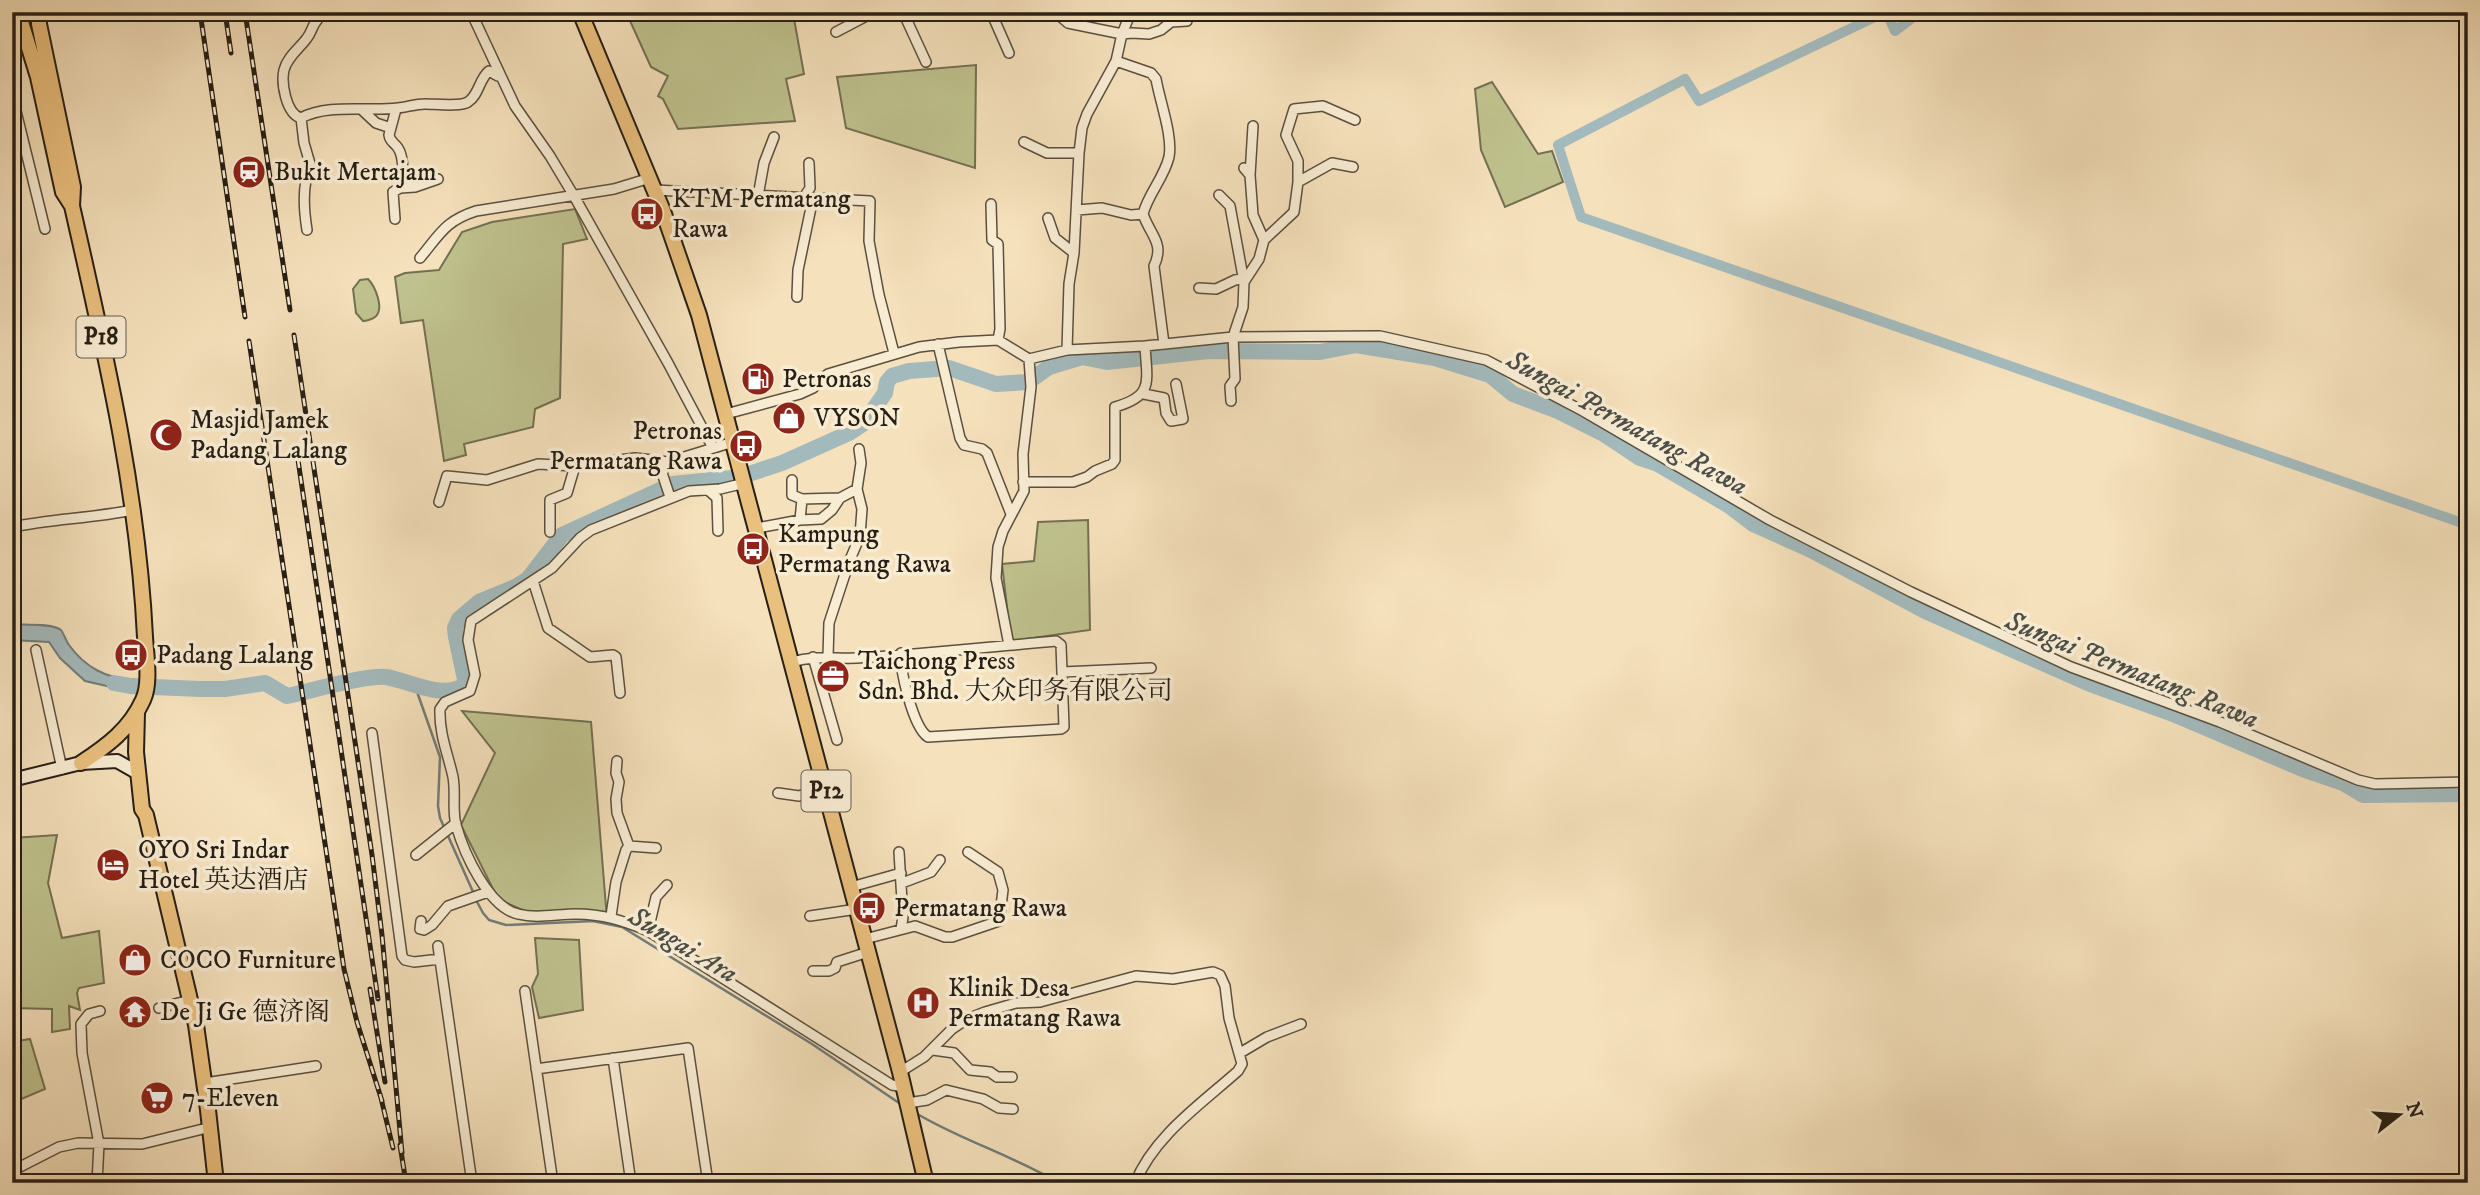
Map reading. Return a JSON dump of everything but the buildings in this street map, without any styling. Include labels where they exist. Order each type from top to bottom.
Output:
[{"type":"main road","name":"P18","points":[[18,12],[38,77],[63,191],[72,206]]},
{"type":"main road","name":"P12","points":[[580,12],[652,184],[699,315],[902,1079],[926,1183]]},
{"type":"main road","name":"P18","points":[[38,16],[73,187],[72,206],[120,424],[139,552],[146,678],[138,773],[142,809],[146,815],[190,1000],[205,1083],[216,1183]]},
{"type":"main road","name":"P18","points":[[142,702],[146,708],[144,754],[149,809],[146,815]]},
{"type":"main road","points":[[81,764],[117,737],[142,702]]},
{"type":"street","points":[[24,12],[38,77]]},
{"type":"street","points":[[318,12],[318,19],[309,36],[284,71],[286,100],[295,116],[301,117],[312,112],[396,108],[420,104],[463,104],[474,97],[484,75],[489,71],[496,73],[501,79]]},
{"type":"street","points":[[471,12],[515,106],[574,196],[713,448]]},
{"type":"street","points":[[836,32],[874,12]]},
{"type":"street","points":[[903,12],[926,62]]},
{"type":"street","points":[[991,12],[1009,53]]},
{"type":"street","points":[[1060,12],[1068,23],[1122,34],[1149,34],[1161,30],[1171,22],[1187,21]]},
{"type":"street","points":[[1067,350],[1079,153],[1087,114],[1116,61],[1122,34],[1131,12]]},
{"type":"street","points":[[1116,61],[1151,73],[1156,79],[1170,143],[1169,156],[1161,180],[1143,214]]},
{"type":"street","points":[[12,95],[45,229]]},
{"type":"street","points":[[1244,282],[1259,259],[1264,240],[1294,212],[1298,161],[1286,135],[1294,109],[1323,106],[1355,120]]},
{"type":"street","points":[[396,108],[389,139],[400,151],[403,180],[400,188]]},
{"type":"street","points":[[361,109],[376,123],[391,128]]},
{"type":"street","points":[[301,117],[304,143],[311,167],[303,197],[307,230]]},
{"type":"street","points":[[1253,126],[1247,172],[1253,215],[1264,240]]},
{"type":"street","points":[[758,196],[764,163],[774,137]]},
{"type":"street","points":[[1024,142],[1047,153],[1079,153]]},
{"type":"street","points":[[797,297],[798,270],[810,188],[808,163]]},
{"type":"street","points":[[1298,182],[1332,163],[1353,167]]},
{"type":"street","points":[[395,219],[393,192],[438,179]]},
{"type":"street","points":[[420,258],[453,219],[464,215],[614,188],[652,184],[758,196],[870,201],[869,241],[878,295],[894,354]]},
{"type":"street","points":[[1219,195],[1230,206],[1244,282],[1243,307],[1233,340],[1235,379],[1231,382],[1231,401]]},
{"type":"street","points":[[990,204],[992,240],[998,244],[998,340]]},
{"type":"street","points":[[1077,209],[1102,208],[1131,215],[1143,214]]},
{"type":"street","points":[[1143,214],[1159,248],[1159,257],[1154,266],[1164,344]]},
{"type":"street","points":[[1048,218],[1055,238],[1074,253]]},
{"type":"street","points":[[1199,288],[1216,289],[1241,279],[1244,282]]},
{"type":"street","points":[[726,414],[800,394],[813,388],[828,374],[938,344],[998,340],[1029,359],[1067,350],[1145,350],[1164,344],[1380,336],[1486,360],[1583,411],[1770,520],[1911,592],[2071,667],[2220,722],[2358,780],[2375,784],[2468,782]]},
{"type":"street","points":[[938,344],[960,438],[964,445],[982,449],[987,453],[1011,514]]},
{"type":"street","points":[[1023,482],[1073,482],[1112,464],[1115,460],[1115,407],[1138,399],[1143,394],[1145,350]]},
{"type":"street","points":[[1009,645],[996,578],[998,547],[1011,514],[1021,500],[1031,387],[1029,359]]},
{"type":"street","points":[[1143,394],[1164,398],[1166,412],[1171,421],[1183,419],[1176,384]]},
{"type":"street","points":[[439,502],[447,477],[487,480],[538,464],[575,466],[635,457],[668,462],[733,442]]},
{"type":"street","points":[[828,656],[829,623],[860,536],[862,509],[857,489],[859,449]]},
{"type":"street","points":[[668,462],[662,473],[669,497]]},
{"type":"street","points":[[550,533],[550,500],[567,493],[575,466]]},
{"type":"street","points":[[743,478],[708,490],[688,491],[669,497],[591,530],[552,568],[471,621],[468,640],[475,675],[470,691],[445,702],[440,709],[442,738],[454,780],[454,825],[487,892],[499,906],[516,914],[611,916],[648,931],[891,1085],[902,1079],[952,1029],[967,1019],[1016,1003],[1040,1002],[1136,976],[1174,979],[1213,972],[1220,975],[1225,986],[1229,1018],[1242,1064],[1171,1129],[1141,1169],[1135,1183]]},
{"type":"street","points":[[792,480],[792,495],[802,499],[840,498],[857,489]]},
{"type":"street","points":[[708,490],[717,498],[718,531]]},
{"type":"street","points":[[757,528],[821,519],[832,510],[840,498]]},
{"type":"street","points":[[800,520],[802,499]]},
{"type":"street","points":[[13,525],[133,510]]},
{"type":"street","points":[[533,581],[548,628],[590,657],[616,657],[620,693]]},
{"type":"street","points":[[792,662],[813,657],[853,658],[901,653],[912,652],[1056,641],[1061,645],[1065,723],[1061,729],[928,737],[918,726],[904,680],[901,653]]},
{"type":"street","points":[[36,650],[62,769]]},
{"type":"street","points":[[813,657],[837,740]]},
{"type":"street","points":[[1063,672],[1151,668]]},
{"type":"street","points":[[372,733],[402,956],[405,960],[414,962],[440,959]]},
{"type":"street","points":[[12,753],[15,779],[81,764],[117,761],[138,773]]},
{"type":"street","points":[[617,761],[617,813],[629,846]]},
{"type":"street","points":[[778,793],[799,796],[825,788]]},
{"type":"street","points":[[416,855],[454,825]]},
{"type":"street","points":[[629,846],[656,848]]},
{"type":"street","points":[[611,916],[616,882],[629,846]]},
{"type":"street","points":[[899,852],[903,916],[901,929]]},
{"type":"street","points":[[813,971],[829,971],[835,968],[841,959],[901,929],[915,926],[952,937],[999,921],[1003,890],[998,872],[968,852]]},
{"type":"street","points":[[851,887],[931,872],[940,860]]},
{"type":"street","points":[[648,931],[656,897],[667,885]]},
{"type":"street","points":[[421,922],[420,929],[424,930],[432,925],[448,906],[487,892]]},
{"type":"street","points":[[810,916],[857,909]]},
{"type":"street","points":[[438,946],[472,1183]]},
{"type":"street","points":[[525,991],[553,1183]]},
{"type":"street","points":[[159,1008],[190,1000]]},
{"type":"street","points":[[97,1183],[99,1144],[84,1064],[81,1024],[89,1014],[100,1011]]},
{"type":"street","points":[[1241,1053],[1267,1037],[1301,1024]]},
{"type":"street","points":[[536,1069],[688,1048],[708,1183]]},
{"type":"street","points":[[933,1049],[954,1054],[970,1070],[990,1072],[997,1077],[1012,1077]]},
{"type":"street","points":[[613,1058],[631,1183]]},
{"type":"street","points":[[205,1083],[316,1066]]},
{"type":"street","points":[[908,1103],[927,1100],[946,1090],[983,1099],[999,1108],[1013,1109]]},
{"type":"street","points":[[12,1171],[59,1147],[78,1143],[142,1144],[211,1127]]},
{"type":"green space","points":[[626,12],[793,13],[804,74],[786,79],[795,121],[678,129],[663,99],[658,96],[668,76],[651,67]]},
{"type":"green space","points":[[976,65],[975,168],[846,128],[837,77]]},
{"type":"green space","points":[[1492,82],[1538,154],[1552,151],[1563,182],[1505,207],[1481,150],[1475,89]]},
{"type":"green space","points":[[575,209],[587,239],[563,244],[560,398],[535,409],[533,427],[464,444],[466,455],[444,461],[423,320],[401,323],[395,277],[405,273],[439,270],[462,232],[492,222]]},
{"type":"green space","points":[[368,279],[376,292],[379,309],[374,318],[363,321],[356,313],[353,289],[360,280]]},
{"type":"green space","points":[[1088,520],[1090,630],[1011,641],[1002,564],[1034,561],[1038,522]]},
{"type":"green space","points":[[462,711],[591,722],[607,919],[566,911],[527,912],[498,899],[461,825],[495,753]]},
{"type":"green space","points":[[57,835],[48,883],[62,938],[99,931],[104,983],[79,988],[77,993],[80,1010],[69,1006],[70,1029],[52,1032],[52,1009],[12,1008],[12,838]]},
{"type":"green space","points":[[535,938],[579,940],[583,1010],[539,1018],[532,987],[538,974]]},
{"type":"green space","points":[[30,1039],[45,1089],[12,1103],[12,1042]]},
{"type":"water","points":[[12,624],[45,625],[61,630],[75,653],[89,665],[115,677],[134,679],[133,692],[85,681],[60,658],[49,642],[12,640]]},
{"type":"waterway","points":[[1920,12],[1895,31],[1888,16],[1879,15],[1699,101],[1685,79],[1558,145],[1581,217],[2468,525]]},
{"type":"waterway","name":"Sungai Permatang Rawa","points":[[752,473],[782,463],[849,433],[864,423],[885,393],[887,382],[892,376],[909,371],[949,368],[996,384],[1028,382],[1049,367],[1082,357],[1107,362],[1208,351],[1320,352],[1356,345],[1435,358],[1490,375],[1513,394],[1558,411],[1604,434],[1640,458],[1658,464],[1728,505],[1753,524],[1811,550],[1925,611],[2090,684],[2173,714],[2305,770],[2343,783],[2363,795],[2468,794]]},
{"type":"waterway","name":"Sungai Permatang Rawa","points":[[114,683],[200,689],[225,689],[265,683],[287,696],[351,681],[386,677],[437,690],[457,689],[466,684],[455,628],[459,619],[479,602],[528,579],[562,535],[673,484],[732,478]]},
{"type":"waterway","name":"Sungai Ara","points":[[415,686],[440,757],[440,818],[474,894]]},
{"type":"waterway","name":"Sungai Ara","points":[[476,900],[489,920],[506,925],[593,921],[622,927],[812,1044],[902,1105]]},
{"type":"waterway","name":"Sungai Ara","points":[[914,1112],[1059,1183]]},
{"type":"railway","points":[[200,12],[245,317]]},
{"type":"railway","points":[[225,12],[231,53]]},
{"type":"railway","points":[[245,12],[290,310]]},
{"type":"railway","points":[[294,335],[372,855],[402,1153]]},
{"type":"railway","points":[[249,341],[344,969],[357,1022],[382,1101]]},
{"type":"railway","points":[[298,460],[378,999]]},
{"type":"railway","points":[[370,989],[385,1082]]},
{"type":"railway","points":[[380,1094],[393,1148]]},
{"type":"railway","points":[[400,1145],[406,1183]]},
{"type":"place","name":"Bukit Mertajam","points":[[249,172]]},
{"type":"place","name":"KTM Permatang Rawa","points":[[647,214]]},
{"type":"place","name":"Petronas","points":[[758,379]]},
{"type":"place","name":"VYSON","points":[[789,418]]},
{"type":"place","name":"Masjid Jamek Padang Lalang","points":[[166,435]]},
{"type":"place","name":"Petronas Permatang Rawa","points":[[746,446]]},
{"type":"place","name":"Kampung Permatang Rawa","points":[[753,549]]},
{"type":"place","name":"Padang Lalang","points":[[131,655]]},
{"type":"place","name":"Taichong Press Sdn. Bhd. 大众印务有限公司","points":[[833,676]]},
{"type":"place","name":"OYO Sri Indar Hotel 英达酒店","points":[[113,865]]},
{"type":"place","name":"Permatang Rawa","points":[[869,908]]},
{"type":"place","name":"COCO Furniture","points":[[135,960]]},
{"type":"place","name":"Klinik Desa Permatang Rawa","points":[[923,1003]]},
{"type":"place","name":"De Ji Ge 德济阁","points":[[135,1012]]},
{"type":"place","name":"7-Eleven","points":[[157,1098]]}]
